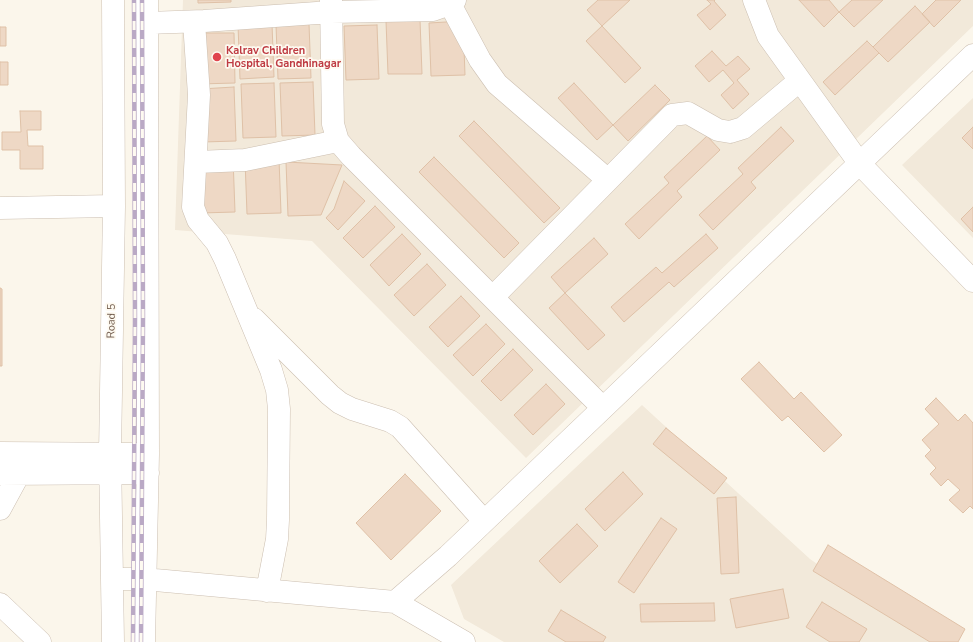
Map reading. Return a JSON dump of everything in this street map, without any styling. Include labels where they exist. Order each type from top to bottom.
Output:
[{"type":"street","name":"Road 5","points":[[113,0],[114,206],[110,464],[113,642]]},
{"type":"street","points":[[144,642],[144,579],[148,464],[147,0]]},
{"type":"street","points":[[754,0],[768,36],[860,164],[973,281]]},
{"type":"street","points":[[147,23],[194,22],[331,6],[433,10],[452,2],[480,60],[497,84],[608,180]]},
{"type":"street","points":[[331,6],[333,124],[338,141],[357,162],[602,408]]},
{"type":"street","points":[[194,22],[199,94],[193,207],[198,220],[217,243],[225,258],[271,370],[277,390],[279,409],[278,520],[277,539],[267,591]]},
{"type":"street","points":[[395,602],[484,521],[860,164],[973,54]]},
{"type":"street","points":[[493,297],[672,115],[688,113],[718,130],[730,132],[743,128],[800,81]]},
{"type":"street","points":[[196,162],[245,160],[338,141]]},
{"type":"street","points":[[0,208],[114,206]]},
{"type":"street","points":[[246,311],[330,395],[340,403],[352,409],[390,421],[400,427],[484,521]]},
{"type":"street","points":[[0,453],[31,453],[110,464]]},
{"type":"street","points":[[0,509],[9,474],[31,453]]},
{"type":"street","points":[[9,474],[110,464],[148,464]]},
{"type":"street","points":[[112,579],[144,579],[395,602],[464,642]]},
{"type":"street","points":[[0,604],[40,642]]},
{"type":"shaded area","points":[[183,0],[973,0],[973,26],[526,458],[312,241],[175,230]]},
{"type":"shaded area","points":[[973,98],[973,238],[902,165]]},
{"type":"shaded area","points":[[642,405],[810,559],[930,642],[504,642],[464,619],[451,585]]},
{"type":"building","points":[[198,0],[231,0],[231,2],[198,3]]},
{"type":"building","points":[[598,0],[630,0],[602,26],[587,10]]},
{"type":"building","points":[[707,0],[715,0],[714,1],[726,15],[710,30],[697,15],[711,4]]},
{"type":"building","points":[[799,0],[829,0],[839,12],[824,27]]},
{"type":"building","points":[[852,0],[883,0],[854,27],[839,12]]},
{"type":"building","points":[[936,0],[961,0],[934,27],[922,14]]},
{"type":"building","points":[[915,6],[930,22],[888,62],[873,47]]},
{"type":"building","points":[[420,20],[422,74],[388,74],[386,21]]},
{"type":"building","points":[[463,21],[465,75],[431,76],[429,23]]},
{"type":"building","points":[[272,24],[274,77],[240,79],[238,25]]},
{"type":"building","points":[[309,24],[311,78],[278,79],[276,25]]},
{"type":"building","points":[[377,25],[379,79],[346,80],[344,26]]},
{"type":"building","points":[[602,26],[641,68],[625,83],[586,41]]},
{"type":"building","points":[[0,27],[6,27],[6,46],[0,46]]},
{"type":"building","points":[[198,33],[234,33],[235,83],[199,84]]},
{"type":"building","points":[[867,41],[879,53],[835,95],[823,82]]},
{"type":"building","points":[[712,51],[726,66],[738,56],[750,69],[737,80],[749,94],[733,109],[721,95],[734,83],[723,70],[709,82],[695,66]]},
{"type":"building","points":[[0,62],[8,62],[8,85],[0,85]]},
{"type":"building","points":[[313,82],[315,135],[282,136],[280,83]]},
{"type":"building","points":[[274,83],[276,137],[243,138],[241,84]]},
{"type":"building","points":[[574,83],[613,125],[597,140],[558,98]]},
{"type":"building","points":[[655,85],[670,100],[628,141],[613,125]]},
{"type":"building","points":[[234,87],[236,141],[203,142],[201,89]]},
{"type":"building","points":[[20,111],[41,111],[41,130],[27,130],[28,146],[43,146],[43,169],[20,169],[20,150],[2,150],[2,132],[21,132]]},
{"type":"building","points":[[474,121],[560,208],[544,223],[459,136]]},
{"type":"building","points":[[781,127],[794,141],[751,182],[756,188],[713,230],[699,215],[743,174],[738,168]]},
{"type":"building","points":[[973,127],[973,149],[962,138]]},
{"type":"building","points":[[707,136],[720,150],[677,191],[682,197],[639,239],[625,224],[669,183],[664,177]]},
{"type":"building","points":[[434,157],[519,243],[504,258],[419,172]]},
{"type":"building","points":[[233,158],[235,212],[201,213],[199,159]]},
{"type":"building","points":[[279,159],[281,213],[247,214],[245,160]]},
{"type":"building","points":[[286,162],[342,165],[321,215],[288,216]]},
{"type":"building","points":[[344,181],[365,201],[338,230],[326,218],[334,209]]},
{"type":"building","points":[[375,206],[395,227],[363,258],[343,238]]},
{"type":"building","points":[[973,207],[973,232],[961,219]]},
{"type":"building","points":[[402,234],[421,254],[389,286],[370,265]]},
{"type":"building","points":[[706,234],[718,248],[674,287],[669,282],[624,322],[611,307],[656,267],[662,273]]},
{"type":"building","points":[[594,238],[608,254],[565,293],[551,277]]},
{"type":"building","points":[[427,264],[446,285],[414,316],[394,295]]},
{"type":"building","points":[[0,288],[2,289],[2,366],[0,366]]},
{"type":"building","points":[[565,293],[605,335],[588,350],[549,308]]},
{"type":"building","points":[[461,296],[480,316],[448,347],[429,327]]},
{"type":"building","points":[[486,324],[505,344],[473,376],[453,355]]},
{"type":"building","points":[[513,349],[533,370],[501,401],[481,381]]},
{"type":"building","points":[[759,362],[794,399],[801,392],[842,435],[824,452],[788,416],[782,421],[741,379]]},
{"type":"building","points":[[546,384],[565,404],[533,435],[514,415]]},
{"type":"building","points":[[936,398],[958,421],[965,414],[973,423],[973,509],[970,506],[963,513],[949,500],[960,490],[948,479],[941,486],[930,474],[936,468],[925,456],[931,450],[922,440],[939,424],[925,409]]},
{"type":"building","points":[[666,428],[727,478],[714,494],[653,444]]},
{"type":"building","points":[[623,472],[643,494],[605,531],[585,509]]},
{"type":"building","points":[[405,474],[441,511],[391,560],[356,523]]},
{"type":"building","points":[[736,497],[739,573],[721,574],[717,498]]},
{"type":"building","points":[[661,518],[677,529],[634,593],[618,582]]},
{"type":"building","points":[[577,524],[598,546],[560,583],[539,561]]},
{"type":"building","points":[[828,545],[965,629],[958,642],[930,642],[813,571]]},
{"type":"building","points":[[783,589],[789,618],[736,628],[730,599]]},
{"type":"building","points":[[822,602],[867,629],[859,642],[830,642],[806,627]]},
{"type":"building","points":[[714,603],[715,621],[641,622],[640,604]]},
{"type":"building","points":[[561,610],[606,637],[603,642],[566,642],[548,631]]},
{"type":"railway","points":[[133,642],[135,318],[134,0]]},
{"type":"railway","points":[[141,642],[143,319],[142,0]]},
{"type":"place","name":"Kalrav Children Hospital, Gandhinagar","points":[[217,57]]}]
